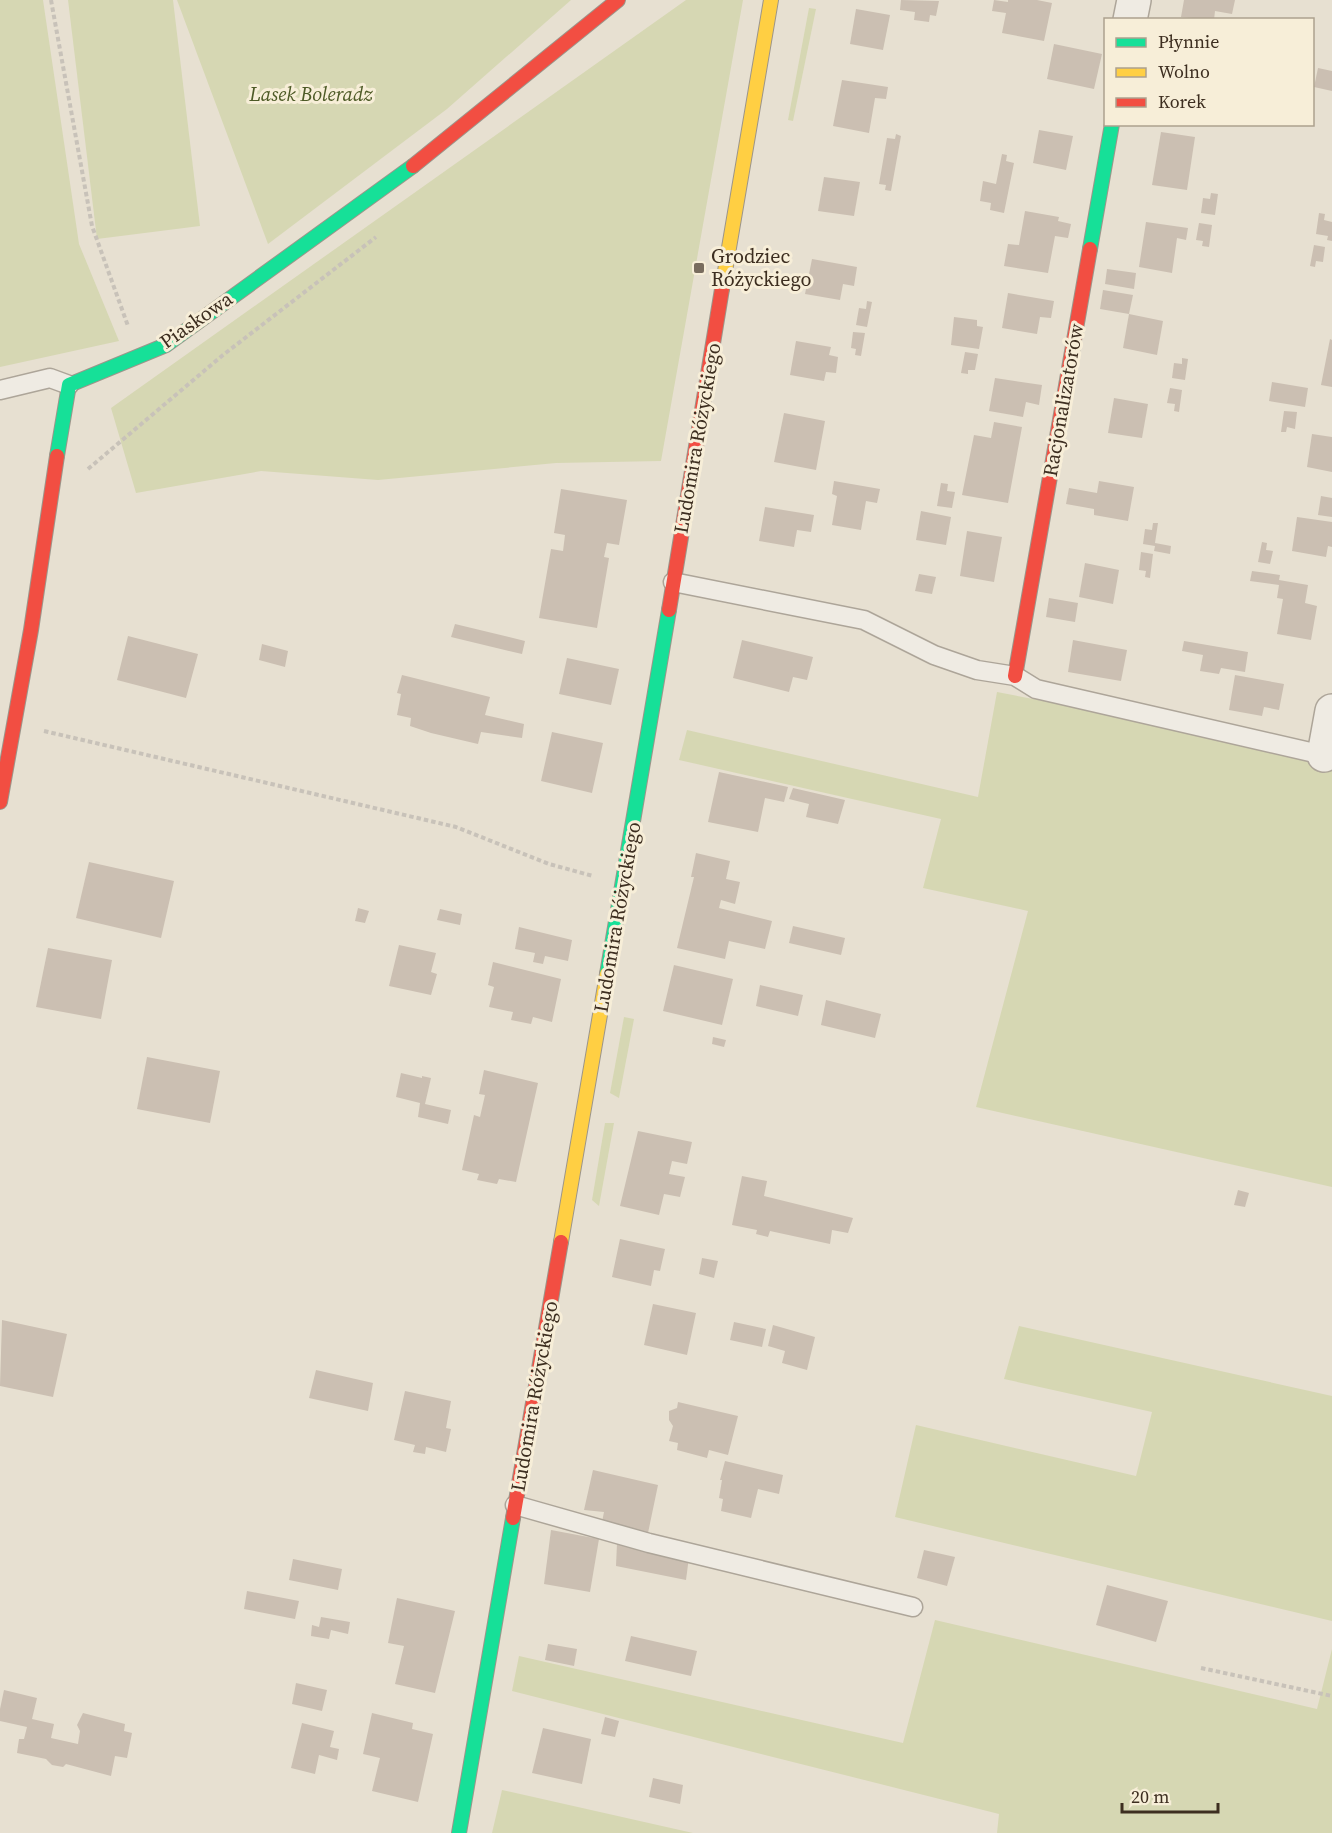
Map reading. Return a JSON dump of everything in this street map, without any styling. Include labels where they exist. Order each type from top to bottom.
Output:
[{"type":"street","name":"Piaskowa","points":[[69,385],[166,345],[435,150],[618,0]]},
{"type":"street","name":"Ludomira Różyckiego","points":[[459,1833],[623,883],[771,0]]},
{"type":"street","points":[[1130,18],[1134,0]]},
{"type":"street","name":"Racjonalizatorów","points":[[1015,676],[1112,126]]},
{"type":"street","points":[[0,802],[32,630],[50,494],[69,385]]},
{"type":"street","points":[[1328,756],[1332,711]]},
{"type":"lane","points":[[0,390],[50,378],[69,385]]},
{"type":"lane","points":[[673,582],[864,620],[934,655],[977,670],[1015,676],[1036,689],[1328,756]]},
{"type":"lane","points":[[515,1505],[649,1543],[913,1607]]},
{"type":"path","points":[[51,0],[92,226],[139,355]]},
{"type":"path","points":[[14,725],[456,828],[549,864],[623,883]]},
{"type":"path","points":[[1201,1668],[1332,1696]]},
{"type":"green space","points":[[0,0],[43,0],[79,244],[119,341],[0,367]]},
{"type":"green space","points":[[68,0],[173,0],[200,226],[97,239]]},
{"type":"green space","name":"Lasek Boleradz","points":[[177,0],[571,0],[447,109],[268,244]]},
{"type":"green space","points":[[686,0],[743,0],[661,461],[556,463],[378,480],[261,471],[136,493],[111,408]]},
{"type":"green space","points":[[809,8],[816,9],[793,121],[788,120]]},
{"type":"green space","points":[[997,692],[1332,756],[1332,1187],[976,1107],[1028,911],[923,888],[941,819],[679,760],[687,730],[978,797]]},
{"type":"green space","points":[[624,1017],[634,1019],[619,1098],[610,1093]]},
{"type":"green space","points":[[605,1123],[614,1123],[599,1206],[592,1200]]},
{"type":"green space","points":[[1019,1326],[1332,1396],[1332,1621],[895,1517],[916,1425],[1136,1476],[1152,1412],[1004,1379]]},
{"type":"green space","points":[[935,1620],[1317,1709],[1332,1649],[1332,1833],[997,1833],[999,1814],[512,1691],[519,1656],[903,1743]]},
{"type":"green space","points":[[502,1790],[693,1833],[492,1833]]},
{"type":"building","points":[[901,0],[939,1],[936,16],[930,15],[929,22],[914,20],[915,12],[900,10]]},
{"type":"building","points":[[994,0],[1008,2],[1008,0],[1037,0],[1052,3],[1044,41],[1002,33],[1006,13],[992,11]]},
{"type":"building","points":[[1184,0],[1235,0],[1232,14],[1215,11],[1214,18],[1181,17]]},
{"type":"building","points":[[856,9],[890,15],[883,50],[850,44]]},
{"type":"building","points":[[1054,44],[1102,54],[1094,89],[1047,79]]},
{"type":"building","points":[[1318,68],[1332,71],[1332,91],[1314,87]]},
{"type":"building","points":[[842,80],[888,87],[886,99],[875,98],[869,133],[833,126]]},
{"type":"building","points":[[1039,130],[1073,136],[1066,170],[1033,163]]},
{"type":"building","points":[[1161,132],[1195,137],[1187,190],[1152,185]]},
{"type":"building","points":[[896,134],[901,136],[891,191],[885,190],[886,185],[879,184],[887,138],[895,139]]},
{"type":"building","points":[[1002,154],[1007,155],[1006,161],[1014,163],[1004,213],[990,210],[991,203],[980,201],[983,181],[996,184]]},
{"type":"building","points":[[824,177],[860,182],[854,216],[818,211]]},
{"type":"building","points":[[1211,193],[1218,194],[1215,215],[1201,213],[1203,198],[1210,199]]},
{"type":"building","points":[[1025,211],[1059,217],[1058,221],[1071,224],[1068,238],[1055,236],[1048,273],[1004,266],[1008,244],[1019,245]]},
{"type":"building","points":[[1319,213],[1325,214],[1324,220],[1332,222],[1332,241],[1327,240],[1328,236],[1316,234]]},
{"type":"building","points":[[1146,222],[1188,228],[1186,240],[1177,238],[1172,273],[1139,267]]},
{"type":"building","points":[[1199,223],[1212,225],[1209,247],[1202,246],[1203,241],[1196,240]]},
{"type":"building","points":[[1314,245],[1325,247],[1323,262],[1316,261],[1315,267],[1310,266]]},
{"type":"building","points":[[812,259],[857,267],[854,286],[843,284],[840,300],[805,294]]},
{"type":"building","points":[[1107,269],[1136,273],[1134,289],[1105,284]]},
{"type":"building","points":[[1103,290],[1133,295],[1129,314],[1100,309]]},
{"type":"building","points":[[1008,293],[1054,301],[1051,318],[1040,317],[1037,334],[1002,328]]},
{"type":"building","points":[[867,301],[872,302],[867,327],[856,325],[859,308],[866,309]]},
{"type":"building","points":[[1129,314],[1163,321],[1157,355],[1123,348]]},
{"type":"building","points":[[954,317],[977,320],[977,326],[983,327],[979,349],[951,345]]},
{"type":"building","points":[[853,332],[865,333],[861,356],[855,355],[856,349],[851,348]]},
{"type":"building","points":[[1330,339],[1332,340],[1332,387],[1321,385]]},
{"type":"building","points":[[796,341],[831,347],[829,355],[838,357],[836,373],[826,372],[824,381],[790,375]]},
{"type":"building","points":[[965,352],[978,354],[975,370],[968,370],[968,374],[961,373]]},
{"type":"building","points":[[1182,358],[1188,359],[1185,380],[1172,378],[1174,363],[1182,364]]},
{"type":"building","points":[[995,378],[1042,385],[1039,405],[1026,402],[1023,417],[989,411]]},
{"type":"building","points":[[1272,382],[1308,388],[1305,407],[1269,401]]},
{"type":"building","points":[[1170,388],[1182,390],[1179,412],[1174,411],[1175,404],[1167,403]]},
{"type":"building","points":[[1114,398],[1148,404],[1142,438],[1108,433]]},
{"type":"building","points":[[1284,411],[1297,412],[1295,429],[1287,427],[1286,432],[1281,432]]},
{"type":"building","points":[[784,413],[825,421],[816,470],[774,462]]},
{"type":"building","points":[[994,422],[1022,427],[1008,503],[962,495],[974,435],[991,438]]},
{"type":"building","points":[[1312,434],[1332,437],[1332,472],[1307,467]]},
{"type":"building","points":[[834,481],[880,489],[877,503],[866,501],[861,530],[832,525],[837,496],[832,494]]},
{"type":"building","points":[[1099,481],[1134,487],[1128,521],[1094,515],[1094,509],[1066,504],[1069,488],[1097,493]]},
{"type":"building","points":[[941,483],[948,484],[947,491],[955,492],[952,508],[937,506]]},
{"type":"building","points":[[561,489],[627,500],[619,545],[607,543],[604,557],[609,558],[597,628],[539,618],[551,549],[563,551],[565,535],[554,533]]},
{"type":"building","points":[[1321,496],[1332,498],[1332,517],[1318,515]]},
{"type":"building","points":[[765,507],[814,515],[811,532],[797,530],[794,547],[759,541]]},
{"type":"building","points":[[921,511],[951,517],[946,545],[916,540]]},
{"type":"building","points":[[1297,517],[1332,522],[1332,547],[1328,546],[1326,557],[1292,551]]},
{"type":"building","points":[[1153,523],[1158,523],[1155,543],[1171,546],[1170,554],[1154,551],[1155,546],[1143,544],[1145,529],[1152,530]]},
{"type":"building","points":[[967,531],[1002,537],[994,582],[960,576]]},
{"type":"building","points":[[1262,542],[1267,543],[1266,550],[1273,551],[1270,564],[1258,562]]},
{"type":"building","points":[[1141,552],[1153,554],[1150,578],[1145,577],[1146,571],[1139,570]]},
{"type":"building","points":[[1085,563],[1119,570],[1113,604],[1079,597]]},
{"type":"building","points":[[1252,571],[1280,575],[1279,580],[1308,585],[1305,603],[1317,606],[1311,640],[1277,634],[1283,599],[1277,598],[1279,585],[1250,581]]},
{"type":"building","points":[[919,574],[936,577],[932,594],[915,591]]},
{"type":"building","points":[[1049,598],[1078,603],[1075,622],[1046,617]]},
{"type":"building","points":[[455,624],[525,641],[522,654],[451,637]]},
{"type":"building","points":[[128,636],[198,654],[186,698],[117,680]]},
{"type":"building","points":[[742,640],[813,657],[807,680],[793,677],[789,692],[733,678]]},
{"type":"building","points":[[1073,640],[1127,650],[1121,681],[1068,672]]},
{"type":"building","points":[[1184,641],[1248,652],[1245,672],[1221,668],[1219,674],[1200,671],[1203,655],[1182,651]]},
{"type":"building","points":[[262,644],[288,651],[285,667],[259,660]]},
{"type":"building","points":[[567,658],[619,669],[611,705],[559,694]]},
{"type":"building","points":[[402,675],[490,697],[485,715],[524,724],[522,738],[481,732],[478,744],[410,726],[411,718],[397,715],[401,694],[397,693]]},
{"type":"building","points":[[1235,675],[1284,684],[1279,710],[1264,707],[1262,716],[1229,710]]},
{"type":"building","points":[[552,732],[603,743],[592,793],[541,781]]},
{"type":"building","points":[[719,772],[788,787],[784,802],[765,798],[758,832],[708,822]]},
{"type":"building","points":[[793,788],[845,800],[838,824],[806,817],[809,804],[789,799]]},
{"type":"building","points":[[696,853],[730,861],[726,879],[740,882],[735,904],[721,900],[719,908],[772,921],[765,949],[729,941],[725,959],[677,948],[694,877],[691,877]]},
{"type":"building","points":[[89,862],[174,881],[161,938],[76,918]]},
{"type":"building","points":[[358,908],[369,911],[365,923],[355,921]]},
{"type":"building","points":[[440,909],[462,914],[460,925],[437,920]]},
{"type":"building","points":[[793,926],[845,938],[841,955],[789,943]]},
{"type":"building","points":[[519,927],[572,940],[568,961],[545,956],[543,964],[533,962],[535,953],[515,949]]},
{"type":"building","points":[[399,945],[436,953],[431,972],[437,974],[431,995],[389,986]]},
{"type":"building","points":[[48,948],[112,960],[101,1019],[36,1007]]},
{"type":"building","points":[[493,962],[561,979],[552,1022],[533,1017],[531,1024],[511,1020],[513,1012],[489,1007],[494,987],[488,985]]},
{"type":"building","points":[[674,965],[733,979],[722,1025],[663,1011]]},
{"type":"building","points":[[760,985],[803,995],[798,1016],[756,1006]]},
{"type":"building","points":[[826,1000],[881,1014],[875,1038],[821,1025]]},
{"type":"building","points":[[713,1037],[726,1040],[724,1047],[712,1044]]},
{"type":"building","points":[[147,1057],[220,1071],[210,1123],[137,1109]]},
{"type":"building","points":[[484,1070],[538,1083],[516,1182],[499,1179],[497,1184],[477,1180],[479,1174],[462,1170],[474,1115],[480,1117],[485,1095],[479,1094]]},
{"type":"building","points":[[401,1073],[431,1078],[425,1104],[451,1110],[448,1124],[418,1117],[420,1103],[396,1097]]},
{"type":"building","points":[[638,1131],[692,1142],[687,1164],[672,1161],[669,1174],[685,1177],[680,1197],[664,1194],[659,1215],[620,1206]]},
{"type":"building","points":[[742,1176],[767,1181],[764,1196],[853,1218],[848,1233],[832,1230],[830,1244],[770,1231],[768,1237],[756,1234],[757,1230],[732,1225]]},
{"type":"building","points":[[1238,1190],[1249,1193],[1245,1207],[1234,1205]]},
{"type":"building","points":[[620,1239],[665,1249],[660,1271],[654,1270],[651,1286],[612,1277]]},
{"type":"building","points":[[702,1258],[718,1261],[714,1278],[699,1274]]},
{"type":"building","points":[[653,1304],[696,1313],[687,1355],[644,1345]]},
{"type":"building","points":[[2,1320],[67,1334],[53,1397],[0,1386]]},
{"type":"building","points":[[734,1322],[766,1329],[762,1347],[730,1340]]},
{"type":"building","points":[[773,1325],[815,1337],[807,1370],[782,1363],[785,1351],[768,1346]]},
{"type":"building","points":[[316,1370],[373,1383],[368,1411],[309,1398]]},
{"type":"building","points":[[405,1391],[451,1401],[446,1428],[451,1429],[446,1452],[426,1447],[425,1454],[413,1452],[415,1445],[394,1440]]},
{"type":"building","points":[[678,1402],[738,1416],[728,1455],[709,1450],[707,1458],[677,1450],[678,1443],[669,1441],[673,1426],[669,1420],[669,1411],[677,1408]]},
{"type":"building","points":[[725,1461],[783,1475],[779,1494],[758,1489],[751,1518],[721,1511],[723,1499],[719,1498],[722,1480],[720,1480]]},
{"type":"building","points":[[593,1470],[658,1485],[648,1533],[602,1522],[604,1512],[584,1510]]},
{"type":"building","points":[[551,1530],[599,1539],[590,1592],[544,1584]]},
{"type":"building","points":[[617,1543],[689,1557],[686,1580],[616,1566]]},
{"type":"building","points":[[924,1550],[955,1557],[947,1586],[917,1578]]},
{"type":"building","points":[[293,1559],[342,1569],[338,1590],[289,1580]]},
{"type":"building","points":[[1107,1585],[1168,1601],[1156,1642],[1096,1625]]},
{"type":"building","points":[[247,1591],[299,1601],[295,1619],[244,1609]]},
{"type":"building","points":[[397,1598],[455,1611],[435,1693],[395,1684],[404,1646],[388,1643]]},
{"type":"building","points":[[321,1617],[350,1622],[348,1634],[331,1630],[329,1639],[311,1636],[312,1625],[319,1627]]},
{"type":"building","points":[[631,1636],[697,1651],[691,1676],[625,1661]]},
{"type":"building","points":[[548,1644],[577,1649],[574,1666],[545,1660]]},
{"type":"building","points":[[296,1683],[327,1690],[322,1711],[292,1704]]},
{"type":"building","points":[[4,1690],[37,1698],[32,1719],[54,1724],[51,1738],[78,1744],[80,1731],[77,1725],[83,1713],[125,1724],[124,1731],[132,1733],[127,1758],[115,1756],[111,1776],[66,1764],[63,1767],[52,1765],[46,1759],[17,1753],[19,1739],[24,1739],[27,1727],[0,1721]]},
{"type":"building","points":[[372,1713],[413,1723],[412,1729],[433,1734],[418,1802],[372,1791],[380,1758],[363,1754]]},
{"type":"building","points":[[605,1717],[619,1721],[615,1737],[601,1734]]},
{"type":"building","points":[[302,1723],[334,1731],[330,1747],[339,1749],[337,1760],[319,1755],[315,1774],[291,1768]]},
{"type":"building","points":[[543,1728],[591,1739],[582,1784],[532,1773]]},
{"type":"building","points":[[653,1778],[683,1785],[680,1804],[649,1797]]},
{"type":"traffic: fast","points":[[1090,249],[1112,126]]},
{"type":"traffic: fast","points":[[57,456],[69,385],[166,345],[413,166]]},
{"type":"traffic: fast","points":[[607,974],[669,610]]},
{"type":"traffic: fast","points":[[459,1833],[513,1518]]},
{"type":"traffic: slow","points":[[722,289],[771,0]]},
{"type":"traffic: slow","points":[[561,1242],[607,974]]},
{"type":"traffic: jam","points":[[413,166],[618,0]]},
{"type":"traffic: jam","points":[[1015,676],[1090,249]]},
{"type":"traffic: jam","points":[[669,610],[722,289]]},
{"type":"traffic: jam","points":[[0,802],[31,630],[57,456]]},
{"type":"traffic: jam","points":[[513,1518],[561,1242]]},
{"type":"place","name":"Grodziec Różyckiego","points":[[699,268]]}]
